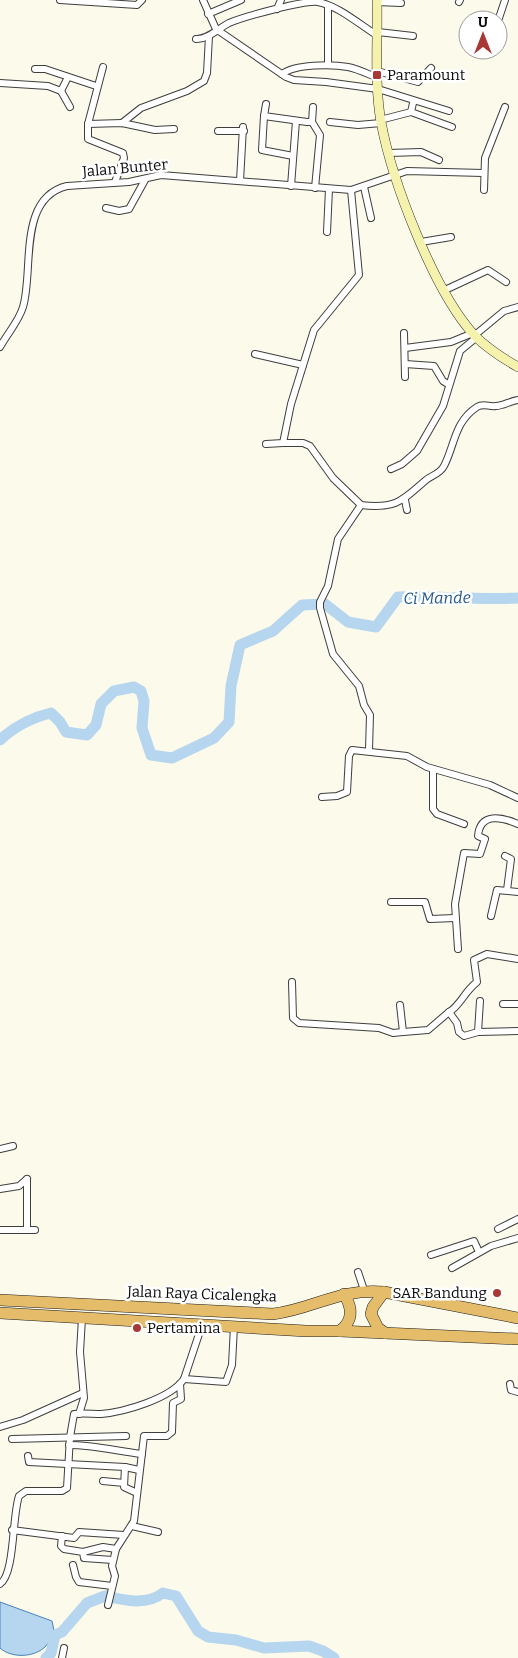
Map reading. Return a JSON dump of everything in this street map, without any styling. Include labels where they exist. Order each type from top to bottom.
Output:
[{"type":"highway","name":"Jalan Raya Cicalengka","points":[[0,1300],[273,1314],[364,1290],[384,1292],[518,1318]]},
{"type":"highway","points":[[384,1292],[373,1307],[371,1316],[378,1328],[385,1333]]},
{"type":"highway","points":[[340,1330],[348,1323],[351,1316],[349,1303],[344,1294]]},
{"type":"highway","name":"Jalan Raya Cicalengka","points":[[0,1313],[234,1326],[306,1332],[340,1330],[518,1339]]},
{"type":"main road","points":[[378,1],[378,89],[381,122],[388,152],[420,242],[458,314],[475,335],[518,368]]},
{"type":"street","points":[[60,0],[137,5],[142,0]]},
{"type":"street","points":[[203,0],[216,29],[282,74],[294,80],[378,89],[449,111]]},
{"type":"street","points":[[208,14],[241,0]]},
{"type":"street","points":[[277,9],[281,0]]},
{"type":"street","points":[[378,1],[401,3]]},
{"type":"street","points":[[196,39],[209,36],[216,29],[237,20],[300,2],[317,2],[328,6],[378,34],[413,36]]},
{"type":"street","points":[[328,6],[328,65]]},
{"type":"street","points":[[122,123],[141,108],[187,92],[204,81],[207,73],[209,36]]},
{"type":"street","points":[[282,74],[292,69],[328,65],[354,68],[418,82],[431,68]]},
{"type":"street","points":[[103,67],[96,86],[88,124],[90,141],[120,152],[124,156],[115,182]]},
{"type":"street","points":[[35,69],[46,69],[96,86]]},
{"type":"street","points":[[61,91],[68,78]]},
{"type":"street","points":[[0,83],[48,86],[61,91],[70,107]]},
{"type":"street","points":[[410,112],[413,103]]},
{"type":"street","points":[[266,104],[262,150],[293,156]]},
{"type":"street","points":[[484,190],[483,173],[491,138],[505,107]]},
{"type":"street","points":[[313,108],[312,122],[320,138],[315,188]]},
{"type":"street","points":[[330,122],[358,125],[381,122],[410,112],[452,126]]},
{"type":"street","points":[[264,116],[312,122]]},
{"type":"street","points":[[291,186],[296,120]]},
{"type":"street","points":[[88,124],[122,123],[150,130],[174,129]]},
{"type":"street","points":[[218,131],[243,129],[240,181]]},
{"type":"street","points":[[388,152],[420,152],[440,160]]},
{"type":"street","name":"Jalan Bunter","points":[[0,347],[24,308],[30,235],[39,209],[47,196],[57,188],[145,180],[161,175],[352,190],[364,188],[396,174],[424,170],[447,173],[483,173]]},
{"type":"street","points":[[106,208],[120,211],[130,209],[145,180]]},
{"type":"street","points":[[364,188],[371,218]]},
{"type":"street","points":[[327,232],[329,189]]},
{"type":"street","points":[[283,443],[309,342],[319,321],[359,275],[352,190]]},
{"type":"street","points":[[420,242],[451,237]]},
{"type":"street","points":[[445,290],[488,270],[506,282]]},
{"type":"street","points":[[391,470],[402,464],[417,451],[442,406],[460,351],[475,335],[504,311],[518,307]]},
{"type":"street","points":[[404,333],[405,377]]},
{"type":"street","points":[[0,341],[7,335]]},
{"type":"street","points":[[404,348],[451,342],[475,335]]},
{"type":"street","points":[[255,354],[303,365]]},
{"type":"street","points":[[405,364],[434,366],[443,381],[448,384]]},
{"type":"street","points":[[266,444],[303,443],[310,446],[333,478],[361,505],[384,505],[405,500],[427,479],[443,469],[458,427],[475,409],[483,405],[496,406],[518,400]]},
{"type":"street","points":[[405,500],[407,510]]},
{"type":"street","points":[[361,505],[338,539],[327,589],[320,605],[332,654],[359,686],[364,705],[370,715],[369,750]]},
{"type":"street","points":[[322,797],[337,796],[347,792],[350,752],[369,750],[407,756],[433,769],[490,785],[518,798]]},
{"type":"street","points":[[433,769],[433,810],[437,814],[464,824]]},
{"type":"street","points":[[458,949],[455,918],[456,892],[464,853],[481,853],[485,839],[477,835],[482,824],[489,818],[500,817],[518,824]]},
{"type":"street","points":[[504,856],[511,860],[507,890]]},
{"type":"street","points":[[491,916],[496,892],[500,889],[518,892]]},
{"type":"street","points":[[391,902],[425,902],[430,919],[455,918]]},
{"type":"street","points":[[292,982],[295,1021],[379,1028],[393,1032],[428,1030],[455,1009],[463,995],[477,982],[474,960],[486,954],[518,959]]},
{"type":"street","points":[[478,1032],[480,1001]]},
{"type":"street","points":[[503,1004],[518,1004]]},
{"type":"street","points":[[400,1006],[403,1032]]},
{"type":"street","points":[[449,1012],[454,1018],[461,1035],[466,1036],[478,1032],[518,1030]]},
{"type":"street","points":[[0,1148],[13,1146]]},
{"type":"street","points":[[0,1189],[19,1186],[27,1179],[27,1230]]},
{"type":"street","points":[[498,1229],[518,1219]]},
{"type":"street","points":[[0,1230],[34,1230]]},
{"type":"street","points":[[452,1268],[479,1252],[502,1242],[518,1238]]},
{"type":"street","points":[[431,1255],[474,1241],[479,1252]]},
{"type":"street","points":[[358,1272],[364,1290]]},
{"type":"street","points":[[79,1414],[83,1393],[80,1352],[82,1318]]},
{"type":"street","points":[[109,1600],[115,1576],[112,1566],[116,1549],[132,1526],[144,1435],[167,1436],[172,1432],[173,1403],[181,1399],[182,1382],[202,1325]]},
{"type":"street","points":[[0,1584],[9,1571],[12,1530],[17,1502],[21,1493],[26,1491],[66,1490],[72,1416],[125,1410],[162,1395],[182,1382],[226,1382],[232,1365],[234,1326]]},
{"type":"street","points":[[510,1384],[511,1390],[518,1392]]},
{"type":"street","points":[[0,1427],[23,1420],[83,1393]]},
{"type":"street","points":[[12,1439],[70,1441],[126,1436]]},
{"type":"street","points":[[70,1441],[98,1446],[117,1452],[142,1454]]},
{"type":"street","points":[[28,1456],[29,1462],[125,1467],[139,1470]]},
{"type":"street","points":[[125,1467],[125,1488],[137,1493]]},
{"type":"street","points":[[103,1481],[124,1483]]},
{"type":"street","points":[[132,1526],[158,1532]]},
{"type":"street","points":[[12,1530],[76,1537],[79,1532],[124,1535]]},
{"type":"street","points":[[62,1536],[61,1546],[64,1549],[83,1552],[103,1547],[116,1549]]},
{"type":"street","points":[[83,1552],[84,1558],[113,1560]]},
{"type":"street","points":[[74,1566],[79,1582],[112,1586]]},
{"type":"street","points":[[62,1658],[64,1648]]},
{"type":"water","points":[[0,1602],[52,1621],[55,1635],[40,1651],[28,1655],[10,1654],[0,1648]]},
{"type":"waterway","name":"Ci Mande","points":[[0,740],[23,723],[51,713],[66,732],[87,735],[96,725],[101,704],[114,691],[134,687],[141,691],[144,701],[142,728],[151,755],[172,758],[214,738],[229,722],[231,686],[240,645],[273,631],[302,605],[325,604],[348,622],[376,627],[398,597],[518,598]]},
{"type":"waterway","points":[[46,1658],[51,1653],[55,1635],[62,1632],[87,1603],[105,1596],[142,1601],[149,1600],[163,1593],[176,1596],[198,1631],[208,1637],[236,1640],[264,1648],[309,1646],[323,1651],[334,1658]]},
{"type":"place","name":"Paramount","points":[[377,75]]},
{"type":"place","name":"SAR Bandung","points":[[497,1293]]},
{"type":"place","name":"Pertamina","points":[[137,1328]]}]
